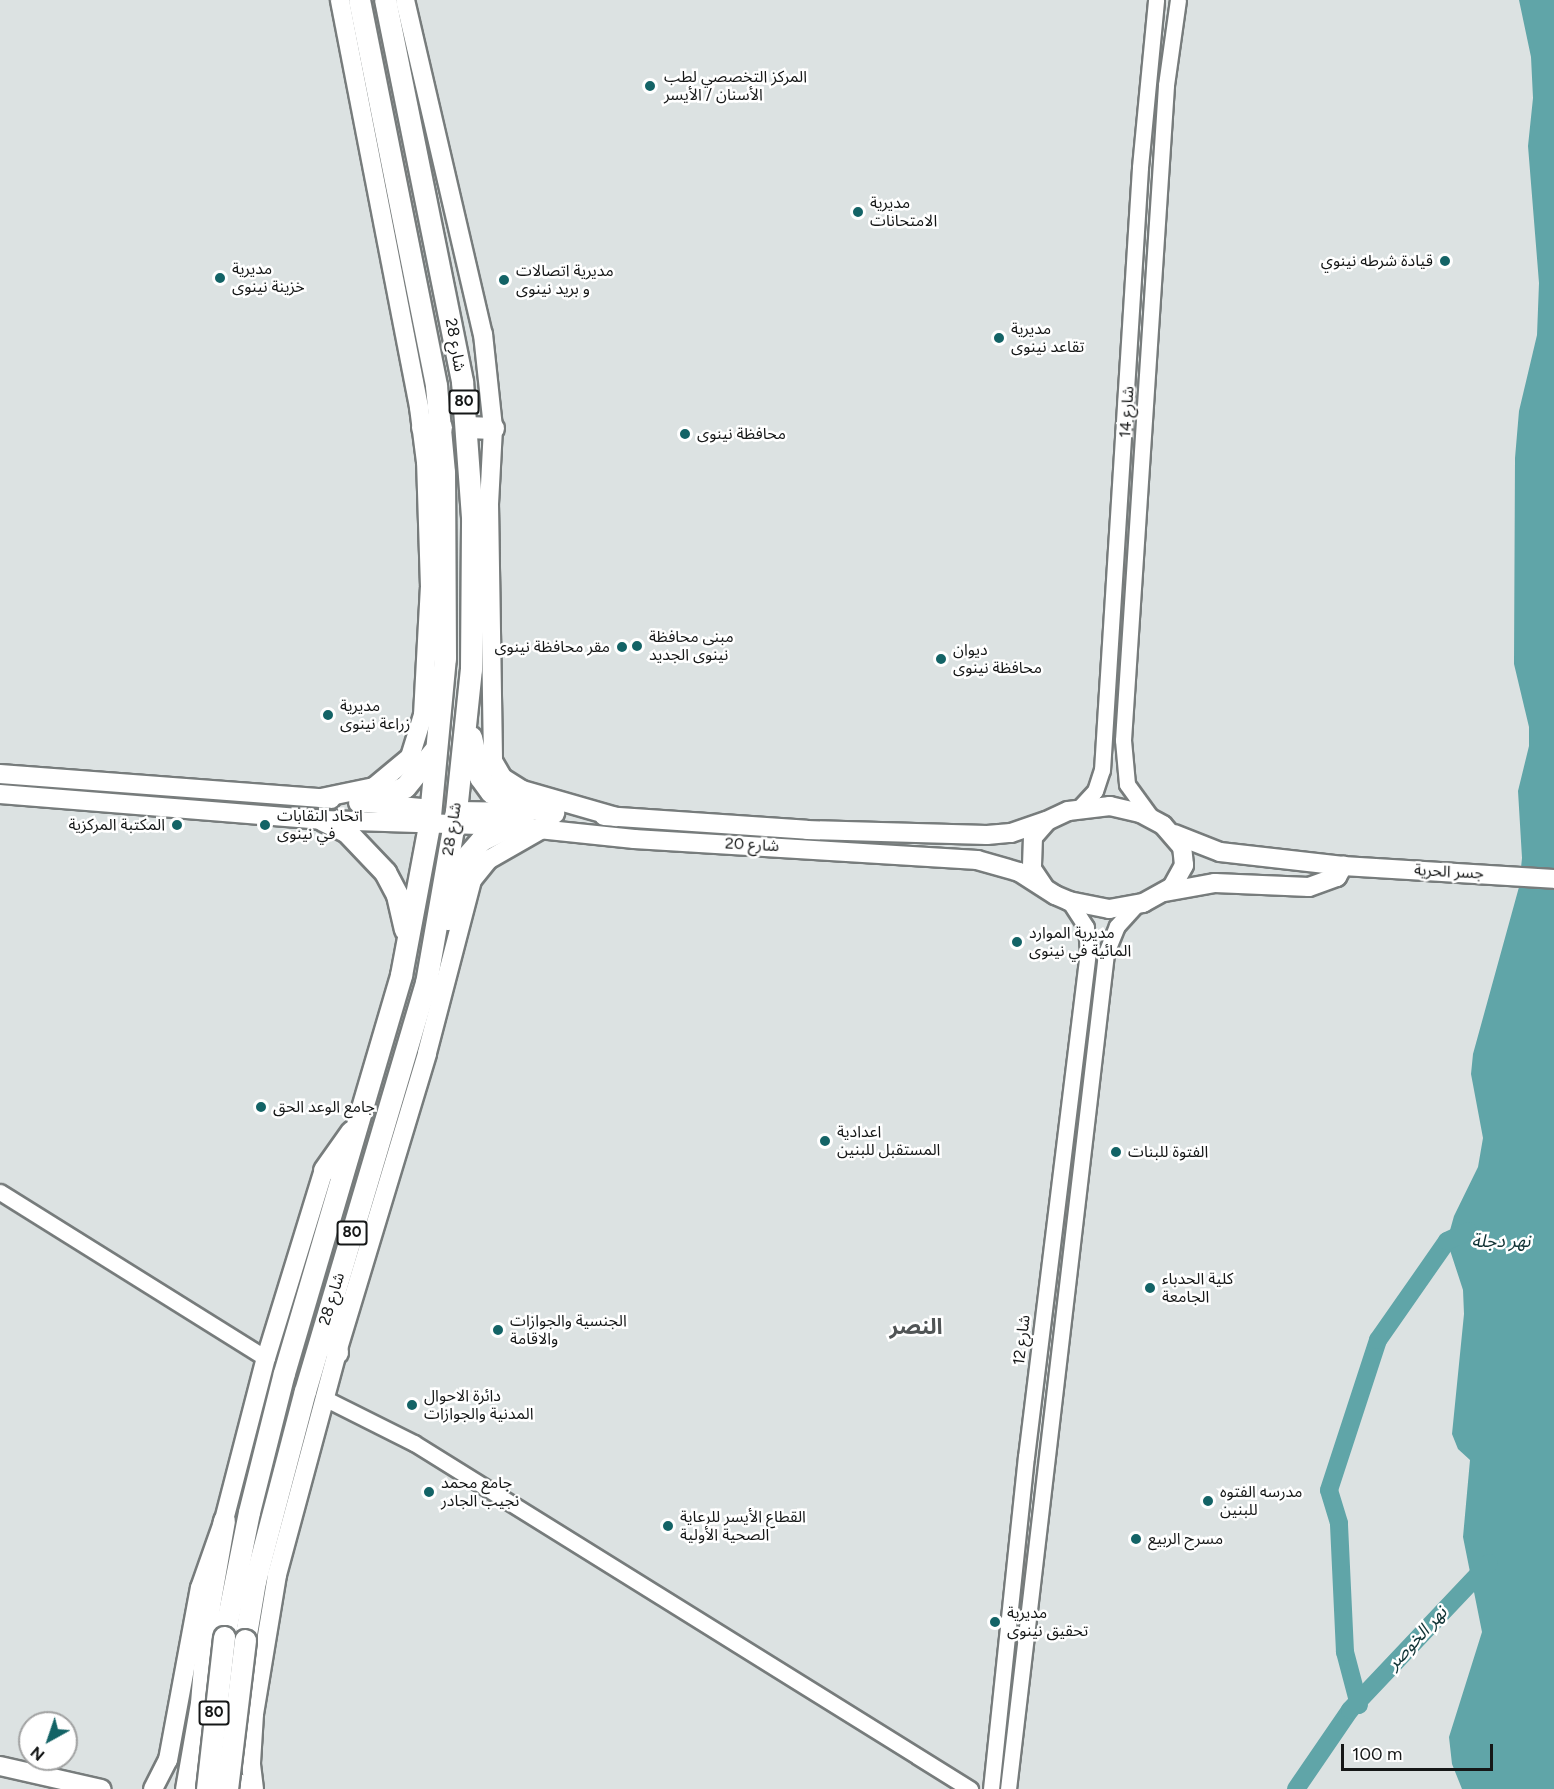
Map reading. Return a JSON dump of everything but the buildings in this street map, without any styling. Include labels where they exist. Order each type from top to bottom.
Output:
[{"type":"highway","name":"شارع 28","points":[[234,1639],[249,1512],[284,1373],[388,1026],[405,952],[431,817],[437,742],[447,608],[431,427],[429,344],[359,0]]},
{"type":"highway","name":"شارع 28","points":[[234,1639],[258,1570],[331,1299],[412,1035],[433,943],[455,818],[468,706],[473,572],[467,427],[454,335],[412,122],[385,0]]},
{"type":"highway","points":[[387,129],[412,122]]},
{"type":"highway","points":[[467,427],[493,428]]},
{"type":"highway","points":[[468,706],[476,767],[485,786],[506,801],[548,820]]},
{"type":"highway","points":[[359,802],[381,798],[405,788],[430,759],[437,742]]},
{"type":"highway","points":[[431,817],[455,818]]},
{"type":"highway","points":[[323,820],[353,837],[390,879],[402,915],[405,952]]},
{"type":"highway","points":[[433,943],[451,913],[468,855],[486,837],[510,826]]},
{"type":"highway","points":[[324,1170],[358,1122]]},
{"type":"highway","points":[[331,1299],[337,1352]]},
{"type":"highway","points":[[224,1520],[209,1606],[201,1703],[187,1789],[219,1778],[249,1789]]},
{"type":"highway","name":"80","points":[[207,1789],[234,1639]]},
{"type":"highway","name":"80","points":[[227,1789],[234,1639]]},
{"type":"main road","points":[[321,798],[375,787],[410,757],[423,715],[430,596],[428,483],[431,427],[340,0]]},
{"type":"main road","points":[[405,0],[470,266],[483,334],[493,428],[489,504],[493,761],[503,778],[522,790],[616,817]]},
{"type":"main road","points":[[0,774],[321,798],[359,802],[431,817]]},
{"type":"main road","points":[[0,794],[323,820],[431,817]]},
{"type":"main road","points":[[1110,806],[1152,818],[1173,833],[1182,848],[1184,865],[1178,881],[1164,892],[1136,905],[1109,909],[1069,901],[1044,887],[1032,869],[1030,848],[1047,821],[1080,808],[1110,806]]},
{"type":"main road","name":"شارع 20","points":[[455,818],[548,820],[616,817],[816,831],[987,835],[1023,830],[1047,821]]},
{"type":"main road","name":"شارع 20","points":[[455,818],[510,826],[548,820],[634,838],[977,860],[1019,872],[1044,887]]},
{"type":"main road","points":[[254,1789],[251,1763],[254,1714],[277,1575],[337,1352],[475,873],[488,861],[548,820]]},
{"type":"main road","name":"جسر الحرية","points":[[1173,833],[1220,852],[1343,866],[1554,879]]},
{"type":"main road","points":[[1164,892],[1205,884],[1309,887],[1337,877],[1343,866]]},
{"type":"main road","points":[[153,1789],[168,1760],[200,1588],[224,1520],[266,1358],[324,1170]]},
{"type":"main road","points":[[0,1766],[101,1789]]},
{"type":"main road","points":[[0,1778],[46,1789]]},
{"type":"street","name":"شارع 14","points":[[1080,808],[1095,791],[1102,770],[1140,167],[1156,0]]},
{"type":"street","name":"شارع 14","points":[[1152,818],[1137,803],[1127,784],[1123,740],[1166,85],[1178,0]]},
{"type":"street","name":"شارع 12","points":[[991,1789],[1047,1283],[1088,951],[1086,927],[1069,901]]},
{"type":"street","points":[[1008,1789],[1065,1284],[1106,953],[1117,926],[1136,905]]},
{"type":"street","points":[[0,1192],[266,1358]]},
{"type":"street","points":[[1047,1283],[1065,1284]]},
{"type":"street","points":[[326,1399],[423,1449],[970,1789]]},
{"type":"street","points":[[1021,1510],[1039,1512]]},
{"type":"water","name":"نهر دجلة","points":[[1519,0],[1554,0],[1554,1789],[1462,1789],[1452,1764],[1449,1737],[1482,1632],[1463,1537],[1470,1460],[1458,1449],[1452,1434],[1464,1314],[1463,1290],[1447,1241],[1454,1216],[1478,1167],[1483,1138],[1471,1074],[1473,1054],[1519,887],[1522,858],[1518,791],[1529,746],[1529,727],[1514,664],[1515,458],[1519,411],[1537,335],[1539,283],[1528,146],[1533,98],[1531,57]]},
{"type":"waterway","points":[[1359,1705],[1345,1652],[1339,1523],[1329,1490],[1378,1340],[1447,1241],[1468,1231]]},
{"type":"waterway","name":"نهر الخوصر","points":[[1296,1789],[1350,1710],[1489,1563]]},
{"type":"place","name":"المركز التخصصي لطب الأسنان / الأيسر","points":[[650,86]]},
{"type":"place","name":"مديرية الامتحانات","points":[[858,212]]},
{"type":"place","name":"قيادة شرطه نينوي","points":[[1445,261]]},
{"type":"place","name":"مديرية خزينة نينوى","points":[[220,278]]},
{"type":"place","name":"مديرية اتصالات و بريد نينوى","points":[[504,280]]},
{"type":"place","name":"مديرية تقاعد نينوى","points":[[999,338]]},
{"type":"place","name":"محافظة نينوى","points":[[685,434]]},
{"type":"place","name":"مبنى محافظة نينوى الجديد","points":[[637,646]]},
{"type":"place","name":"مقر محافظة نينوى","points":[[622,647]]},
{"type":"place","name":"ديوان محافظة نينوى","points":[[941,659]]},
{"type":"place","name":"مديرية زراعة نينوى","points":[[328,715]]},
{"type":"place","name":"المكتبة المركزية","points":[[177,825]]},
{"type":"place","name":"اتحاد النقابات في نينوى","points":[[265,825]]},
{"type":"place","name":"مديرية الموارد المائية في نينوى","points":[[1017,942]]},
{"type":"place","name":"جامع الوعد الحق","points":[[261,1107]]},
{"type":"place","name":"اعدادية المستقبل للبنين","points":[[825,1141]]},
{"type":"place","name":"الفتوة للبنات","points":[[1116,1152]]},
{"type":"place","name":"كلية الحدباء الجامعة","points":[[1150,1288]]},
{"type":"place","name":"الجنسية والجوازات والاقامة","points":[[498,1330]]},
{"type":"place","name":"دائرة الاحوال المدنية والجوازات","points":[[412,1405]]},
{"type":"place","name":"جامع محمد نجيب الجادر","points":[[429,1492]]},
{"type":"place","name":"مدرسه الفتوه للبنين","points":[[1208,1501]]},
{"type":"place","name":"القطاع الأيسر للرعاية الصحية الأولية","points":[[668,1526]]},
{"type":"place","name":"مسرح الربيع","points":[[1136,1539]]},
{"type":"place","name":"مديرية تحقيق نينوى","points":[[995,1622]]},
{"type":"district","name":"النصر","points":[[916,1327]]}]
